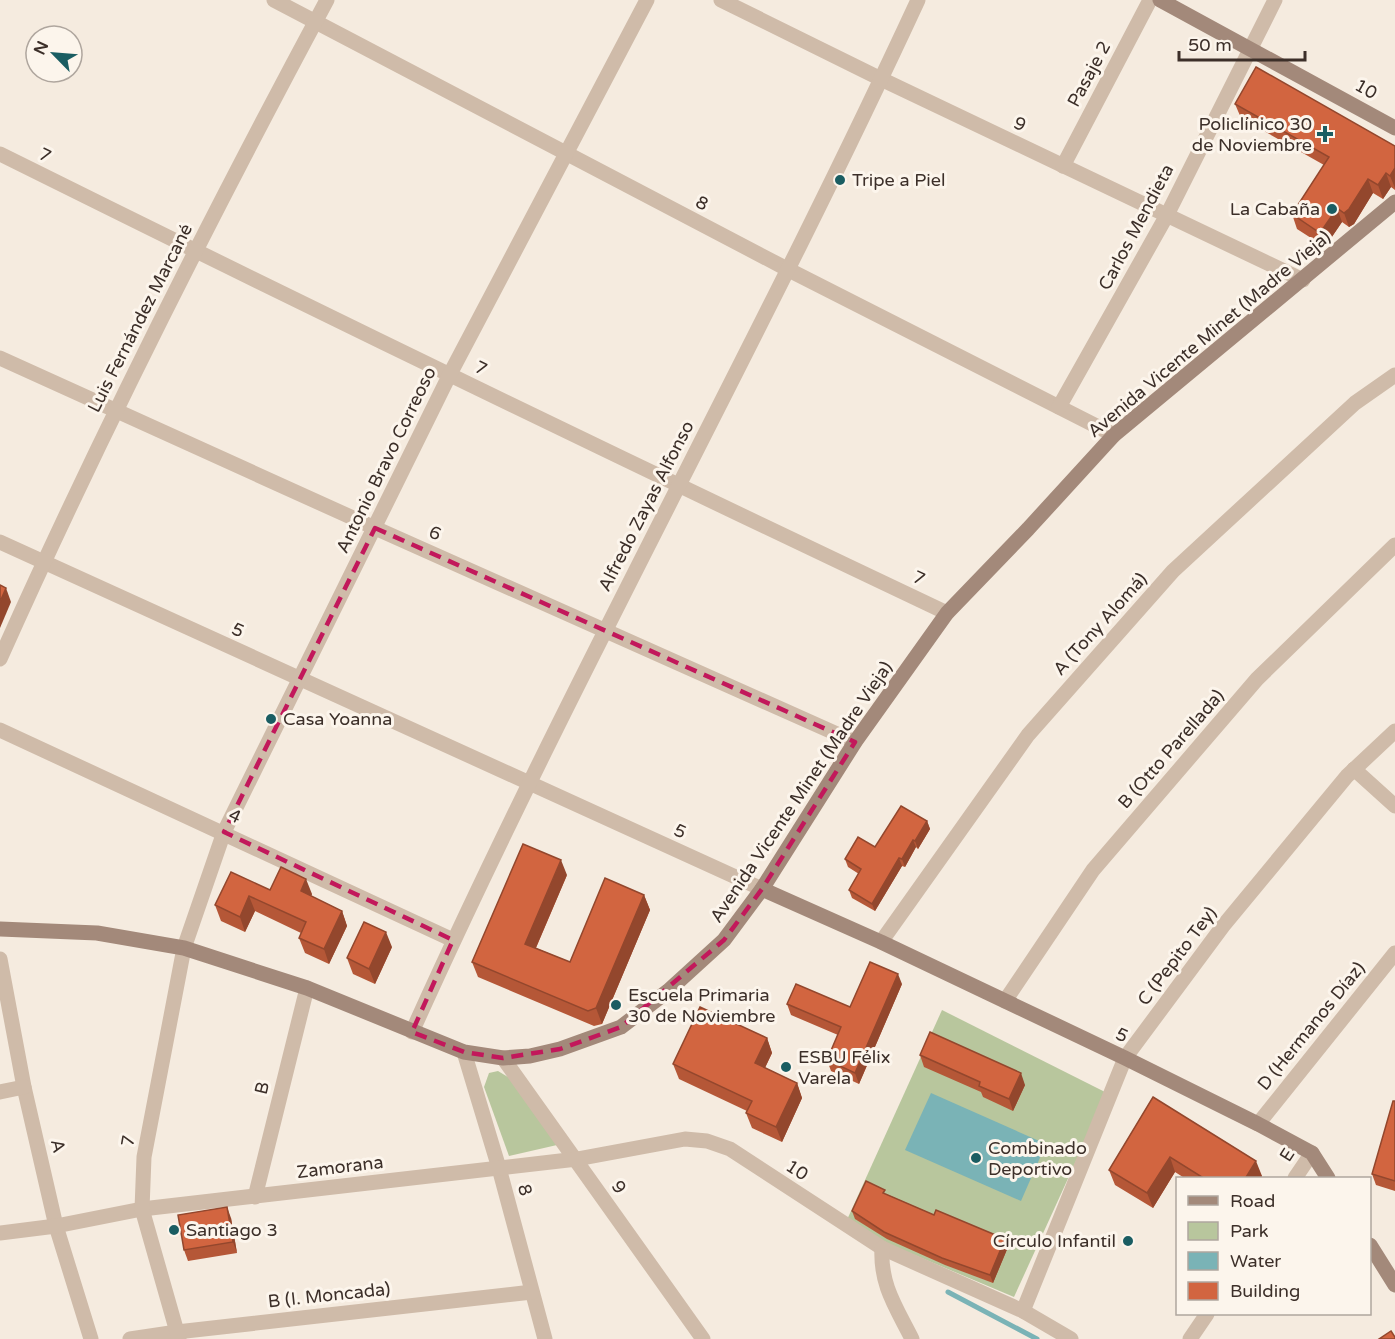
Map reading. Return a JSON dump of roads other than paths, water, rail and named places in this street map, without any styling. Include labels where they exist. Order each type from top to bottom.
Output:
[{"type":"main road","name":"10","points":[[1160,0],[1395,128]]},
{"type":"main road","name":"Avenida Vicente Minet (Madre Vieja)","points":[[0,929],[97,933],[184,948],[307,988],[464,1052],[503,1058],[530,1056],[561,1049],[621,1027],[668,991],[724,940],[762,889],[855,742],[947,613],[1114,435],[1395,202]]},
{"type":"main road","name":"5","points":[[762,889],[881,942],[1125,1058],[1312,1153]]},
{"type":"main road","points":[[1312,1153],[1327,1177]]},
{"type":"main road","points":[[1371,1247],[1395,1285]]},
{"type":"street","name":"8","points":[[274,0],[787,269],[1114,435]]},
{"type":"street","name":"Luis Fernández Marcané","points":[[0,659],[115,410],[195,251],[327,0]]},
{"type":"street","name":"Antonio Bravo Correoso","points":[[184,948],[225,832],[298,679],[450,374],[564,153],[647,0]]},
{"type":"street","name":"9","points":[[721,0],[881,79],[1303,280]]},
{"type":"street","name":"Alfredo Zayas Alfonso","points":[[412,1032],[453,940],[605,630],[881,79],[918,0]]},
{"type":"street","name":"Pasaje 2","points":[[1063,166],[1150,0]]},
{"type":"street","name":"Carlos Mendieta","points":[[1059,407],[1167,215],[1275,0]]},
{"type":"street","name":"7","points":[[0,154],[678,486],[947,613]]},
{"type":"street","name":"6","points":[[0,358],[855,742]]},
{"type":"street","name":"A (Tony Alomá)","points":[[881,942],[1028,735],[1173,571],[1355,403],[1395,375]]},
{"type":"street","name":"5","points":[[0,542],[529,785],[762,889]]},
{"type":"street","name":"B (Otto Parellada)","points":[[1005,1001],[1093,870],[1116,843],[1257,679],[1395,545]]},
{"type":"street","name":"4","points":[[0,730],[225,832],[453,940]]},
{"type":"street","name":"C (Pepito Tey)","points":[[1023,1311],[1125,1058],[1222,926],[1354,770],[1395,731]]},
{"type":"street","points":[[1354,770],[1395,806]]},
{"type":"street","name":"7","points":[[178,1336],[142,1209],[144,1156],[184,948]]},
{"type":"street","name":"D (Hermanos Díaz)","points":[[1258,1124],[1395,953]]},
{"type":"street","name":"A","points":[[0,959],[24,1087],[56,1226],[91,1339]]},
{"type":"street","name":"B","points":[[255,1197],[307,988]]},
{"type":"street","name":"8","points":[[464,1052],[499,1168],[545,1339]]},
{"type":"street","name":"9","points":[[503,1058],[577,1159],[696,1337]]},
{"type":"street","points":[[0,1092],[24,1087]]},
{"type":"street","name":"Zamorana","points":[[0,1233],[56,1226],[142,1209],[577,1159],[685,1139]]},
{"type":"street","name":"10","points":[[685,1139],[707,1141],[730,1149],[882,1248],[1023,1311],[1071,1339]]},
{"type":"street","name":"E","points":[[1296,1177],[1312,1153]]},
{"type":"street","points":[[882,1248],[881,1267],[886,1287],[912,1339]]},
{"type":"street","name":"B (I. Moncada)","points":[[130,1339],[178,1336],[532,1292]]},
{"type":"street","points":[[1191,1339],[1206,1315]]},
{"type":"water","points":[[931,1093],[1046,1144],[1021,1201],[905,1150]]},
{"type":"waterway","points":[[948,1292],[1037,1339]]},
{"type":"place","name":"Policlínico 30 de Noviembre","points":[[1325,134]]},
{"type":"place","name":"Tripe a Piel","points":[[840,180]]},
{"type":"place","name":"La Cabaña","points":[[1332,209]]},
{"type":"place","name":"Casa Yoanna","points":[[271,719]]},
{"type":"place","name":"Escuela Primaria 30 de Noviembre","points":[[616,1005]]},
{"type":"place","name":"ESBU Félix Varela","points":[[786,1067]]},
{"type":"place","name":"Combinado Deportivo","points":[[976,1158]]},
{"type":"place","name":"Santiago 3","points":[[174,1230]]},
{"type":"place","name":"Círculo Infantil","points":[[1128,1241]]}]
